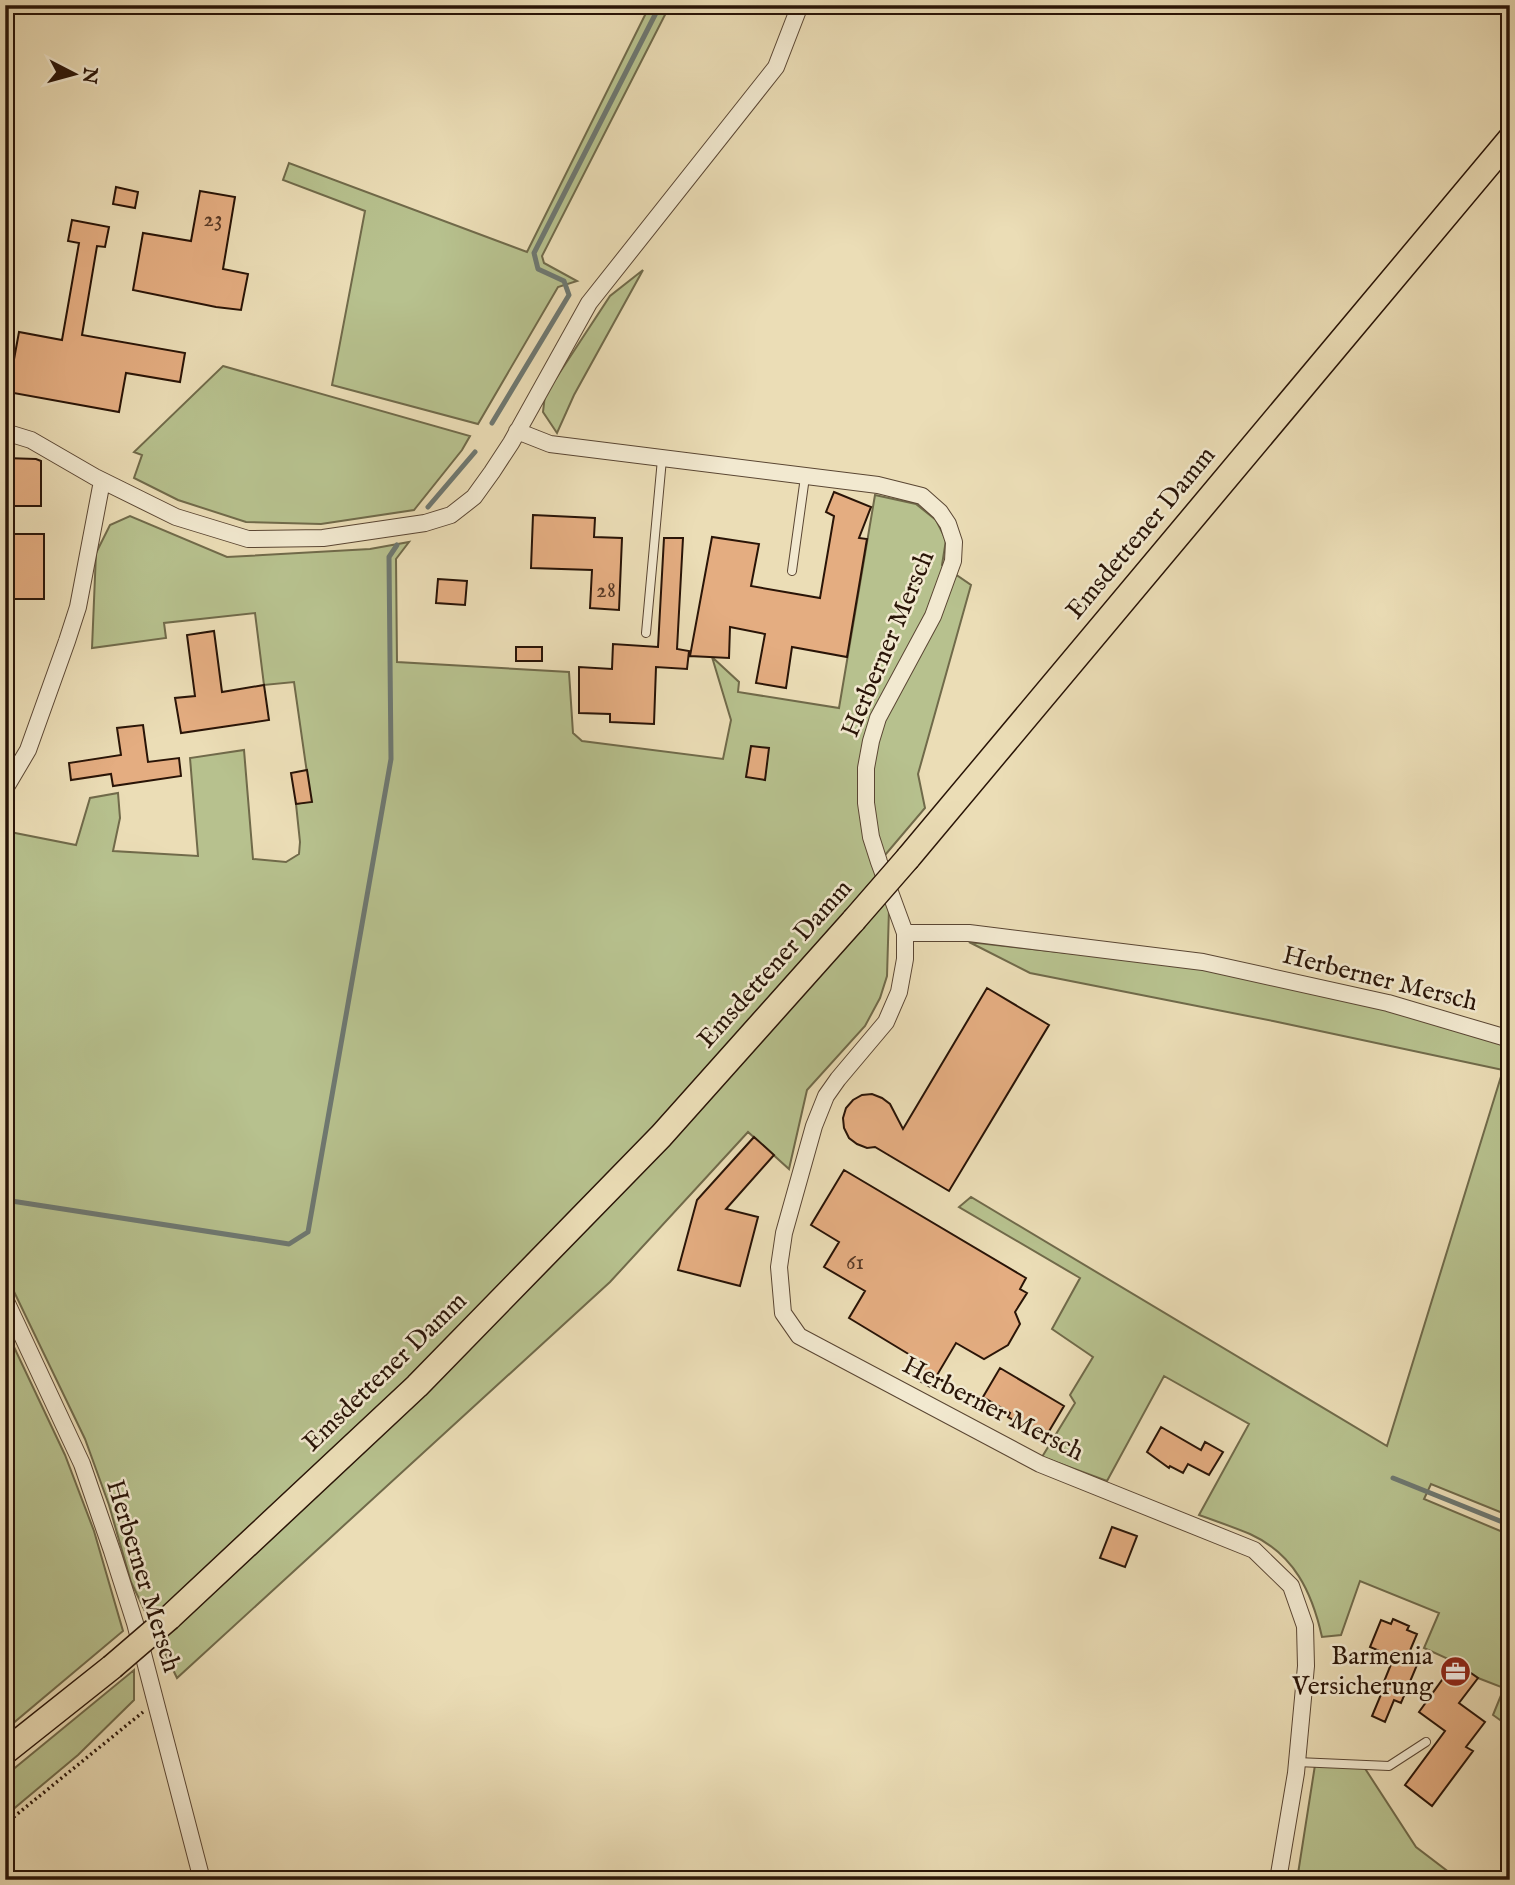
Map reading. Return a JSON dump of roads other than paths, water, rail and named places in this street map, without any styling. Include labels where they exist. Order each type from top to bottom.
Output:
[{"type":"main road","name":"Emsdettener Damm","points":[[5,1752],[169,1618],[427,1376],[661,1136],[908,858],[1510,139]]},
{"type":"street","points":[[5,432],[31,440],[102,481],[176,517],[248,539],[323,538],[425,523],[451,515],[474,497],[492,472],[589,303],[776,67],[800,5]]},
{"type":"street","name":"Herberner Mersch","points":[[517,431],[550,444],[878,485],[922,496],[940,512],[948,524],[954,542],[953,562],[933,616],[878,719],[866,768],[866,803],[872,836],[905,933],[905,960],[899,992],[886,1022],[826,1096],[814,1126],[784,1233],[779,1267],[783,1314],[799,1336],[1040,1464],[1254,1550],[1291,1586],[1305,1626],[1306,1666],[1297,1762],[1278,1880]]},
{"type":"street","points":[[5,789],[29,750],[78,607],[102,481]]},
{"type":"street","name":"Herberner Mersch","points":[[905,933],[969,933],[1203,962],[1388,1003],[1510,1039]]},
{"type":"street","name":"Herberner Mersch","points":[[5,1299],[82,1464],[135,1623],[202,1880]]},
{"type":"lane","points":[[646,633],[662,459]]},
{"type":"lane","points":[[792,571],[805,477]]},
{"type":"lane","points":[[1297,1762],[1389,1766],[1426,1742]]},
{"type":"waterway","points":[[492,423],[569,295],[564,281],[538,269],[534,253],[660,5]]},
{"type":"waterway","points":[[428,507],[475,452]]},
{"type":"waterway","points":[[5,1200],[289,1244],[308,1232],[391,759],[389,557],[397,545]]},
{"type":"waterway","points":[[1393,1478],[1510,1525]]},
{"type":"place","name":"Barmenia Versicherung","points":[[1456,1671]]}]
